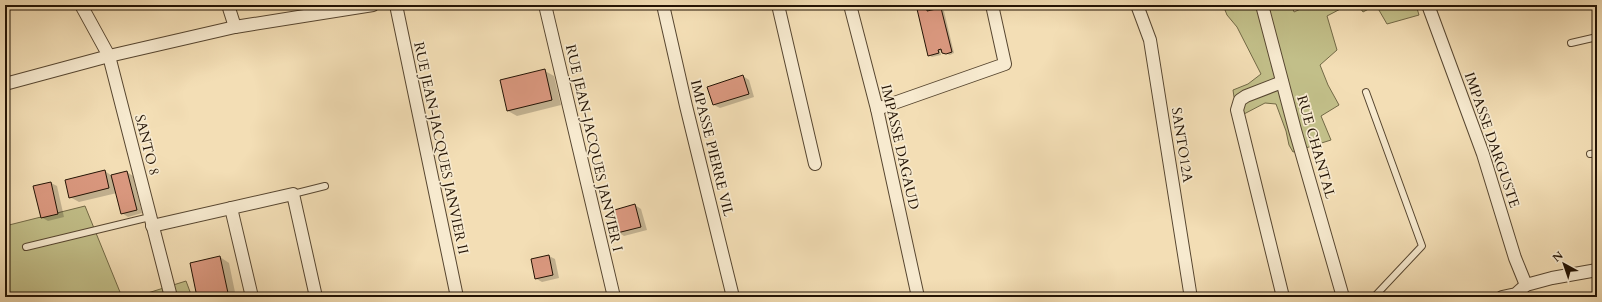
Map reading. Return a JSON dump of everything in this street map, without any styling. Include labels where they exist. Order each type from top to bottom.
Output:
[{"type":"street","name":"SANTO 8","points":[[81,5],[109,56],[171,297]]},
{"type":"street","points":[[228,5],[235,27]]},
{"type":"street","points":[[5,84],[109,56],[235,27],[367,5]]},
{"type":"street","name":"RUE JEAN-JACQUES JANVIER II","points":[[396,5],[457,297]]},
{"type":"street","name":"RUE JEAN-JACQUES JANVIER I","points":[[545,5],[614,297]]},
{"type":"street","name":"IMPASSE PIERRE VIL","points":[[663,5],[733,297]]},
{"type":"street","points":[[778,5],[814,164]]},
{"type":"street","name":"IMPASSE DAGAUD","points":[[850,5],[877,109],[918,297]]},
{"type":"street","points":[[877,109],[1006,64],[992,5]]},
{"type":"street","name":"SANTO12A","points":[[1137,5],[1150,40],[1190,292]]},
{"type":"street","name":"RUE CHANTAL","points":[[1262,5],[1295,130],[1343,297]]},
{"type":"street","name":"IMPASSE DARGUSTE","points":[[1428,5],[1482,154],[1515,258],[1526,285]]},
{"type":"street","points":[[1282,82],[1246,96],[1240,100],[1237,110],[1283,297]]},
{"type":"street","points":[[151,221],[231,208],[293,194],[316,297]]},
{"type":"street","points":[[231,208],[252,297]]},
{"type":"street","points":[[1502,297],[1516,294],[1526,285],[1552,278],[1597,270]]},
{"type":"lane","points":[[1571,43],[1597,37]]},
{"type":"lane","points":[[1366,92],[1422,246],[1374,297]]},
{"type":"lane","points":[[1590,154],[1597,153]]},
{"type":"lane","points":[[293,194],[325,186]]},
{"type":"lane","points":[[26,247],[151,221]]},
{"type":"shaded area","points":[[1223,5],[1292,5],[1294,12],[1309,5],[1348,5],[1327,16],[1337,50],[1320,65],[1328,85],[1339,105],[1321,116],[1331,140],[1293,152],[1289,145],[1286,131],[1276,104],[1265,103],[1244,114],[1234,97],[1233,90],[1248,84],[1261,74],[1237,27],[1227,15]]},
{"type":"shaded area","points":[[1358,5],[1376,5],[1363,12]]},
{"type":"shaded area","points":[[1376,5],[1416,5],[1419,15],[1387,24]]},
{"type":"shaded area","points":[[85,206],[122,297],[5,297],[5,226]]},
{"type":"shaded area","points":[[186,281],[192,297],[135,297]]},
{"type":"building","points":[[927,7],[927,11],[941,8],[952,52],[946,54],[942,53],[941,49],[938,50],[939,53],[928,56],[917,9]]},
{"type":"building","points":[[545,69],[552,100],[507,111],[500,80]]},
{"type":"building","points":[[743,75],[749,94],[713,105],[707,87]]},
{"type":"building","points":[[105,170],[109,188],[69,198],[65,180]]},
{"type":"building","points":[[127,171],[137,210],[121,214],[111,175]]},
{"type":"building","points":[[51,182],[58,214],[41,218],[33,186]]},
{"type":"building","points":[[635,204],[641,227],[617,233],[611,211]]},
{"type":"building","points":[[549,255],[553,275],[535,279],[531,259]]},
{"type":"building","points":[[220,256],[228,293],[209,297],[197,297],[190,263]]}]
